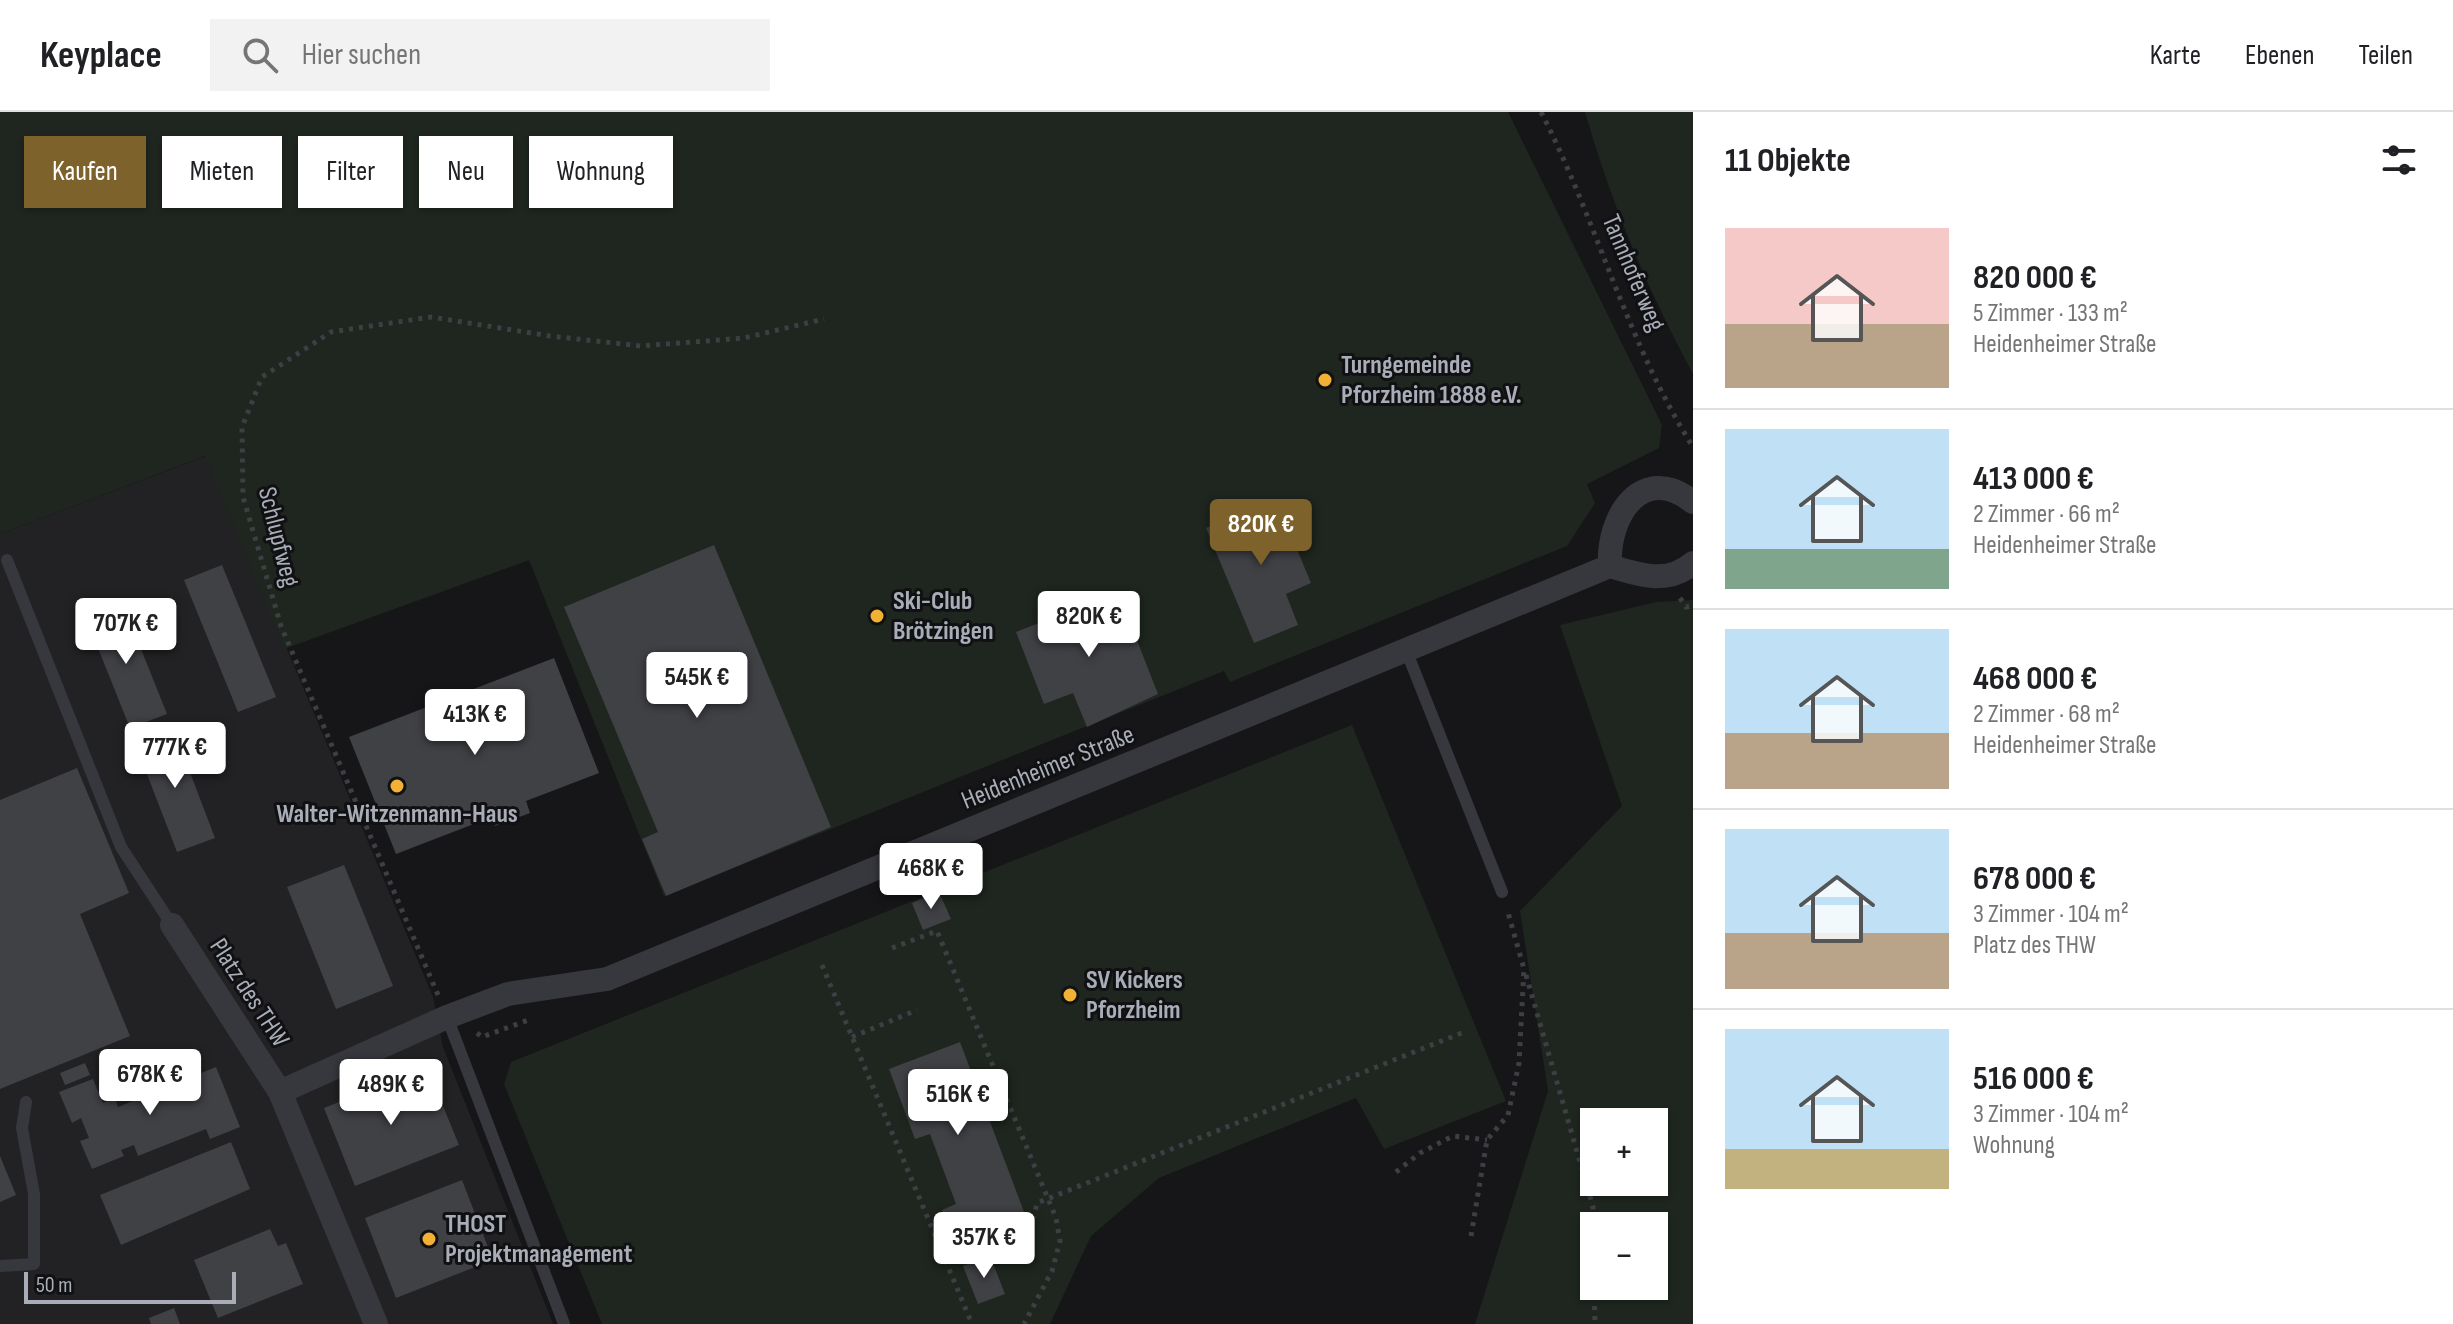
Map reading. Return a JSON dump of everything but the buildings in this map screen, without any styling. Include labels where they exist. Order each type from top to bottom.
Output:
[{"type":"street","points":[[1693,502],[1676,489],[1653,487],[1637,493],[1616,521],[1609,546],[1610,566],[1644,577],[1667,577],[1693,563]]},
{"type":"street","name":"Heidenheimer Straße","points":[[280,1092],[447,1017],[508,994],[607,979],[1610,566]]},
{"type":"street","name":"Platz des THW","points":[[172,925],[280,1092],[376,1324]]},
{"type":"lane","points":[[7,560],[121,847],[172,925]]},
{"type":"lane","points":[[1406,650],[1502,892]]},
{"type":"lane","points":[[447,1017],[564,1324]]},
{"type":"lane","points":[[0,1266],[34,1264],[34,1194],[22,1128],[26,1102]]},
{"type":"path","name":"Tannhoferweg","points":[[1541,112],[1565,159],[1600,253],[1653,373],[1693,447]]},
{"type":"path","name":"Schlupfweg","points":[[447,1017],[281,626],[243,497],[242,427],[262,377],[331,332],[431,317],[550,336],[641,346],[744,338],[824,319]]},
{"type":"path","points":[[1502,892],[1593,1212]]},
{"type":"path","points":[[892,948],[937,931],[1056,1218],[1060,1241],[1052,1271],[1024,1324]]},
{"type":"path","points":[[822,965],[972,1324]]},
{"type":"path","points":[[1471,1236],[1487,1140],[1508,1115],[1516,1076],[1524,969]]},
{"type":"path","points":[[852,1037],[917,1010]]},
{"type":"path","points":[[945,1258],[1017,1239],[1033,1221],[1037,1203],[1464,1032]]},
{"type":"path","points":[[1396,1172],[1420,1153],[1453,1136],[1487,1140]]},
{"type":"path","points":[[1594,1300],[1595,1324]]},
{"type":"shaded area","points":[[0,112],[1508,112],[1662,425],[1659,448],[1587,484],[1595,503],[1567,546],[1230,682],[1224,671],[664,896],[529,560],[284,649],[205,456],[0,534]]},
{"type":"shaded area","points":[[1585,112],[1693,112],[1693,374],[1632,246]]},
{"type":"shaded area","points":[[206,456],[433,997],[443,1047],[553,1324],[0,1324],[0,534]]},
{"type":"shaded area","points":[[1693,600],[1693,1324],[1475,1324],[1548,1091],[1520,911],[1622,806],[1560,625],[1656,602]]},
{"type":"shaded area","name":"SV Kickers Pforzheim","points":[[1352,725],[1506,1101],[1384,1149],[1356,1098],[1159,1178],[1091,1236],[1050,1324],[602,1324],[504,1084],[511,1062]]},
{"type":"place","name":"Turngemeinde Pforzheim 1888 e.V.","points":[[1325,380]]},
{"type":"place","name":"Ski-Club Brötzingen","points":[[877,616]]},
{"type":"place","name":"Walter-Witzenmann-Haus","points":[[397,786]]},
{"type":"place","name":"SV Kickers Pforzheim","points":[[1070,995]]},
{"type":"place","name":"THOST Projektmanagement","points":[[429,1239]]}]
